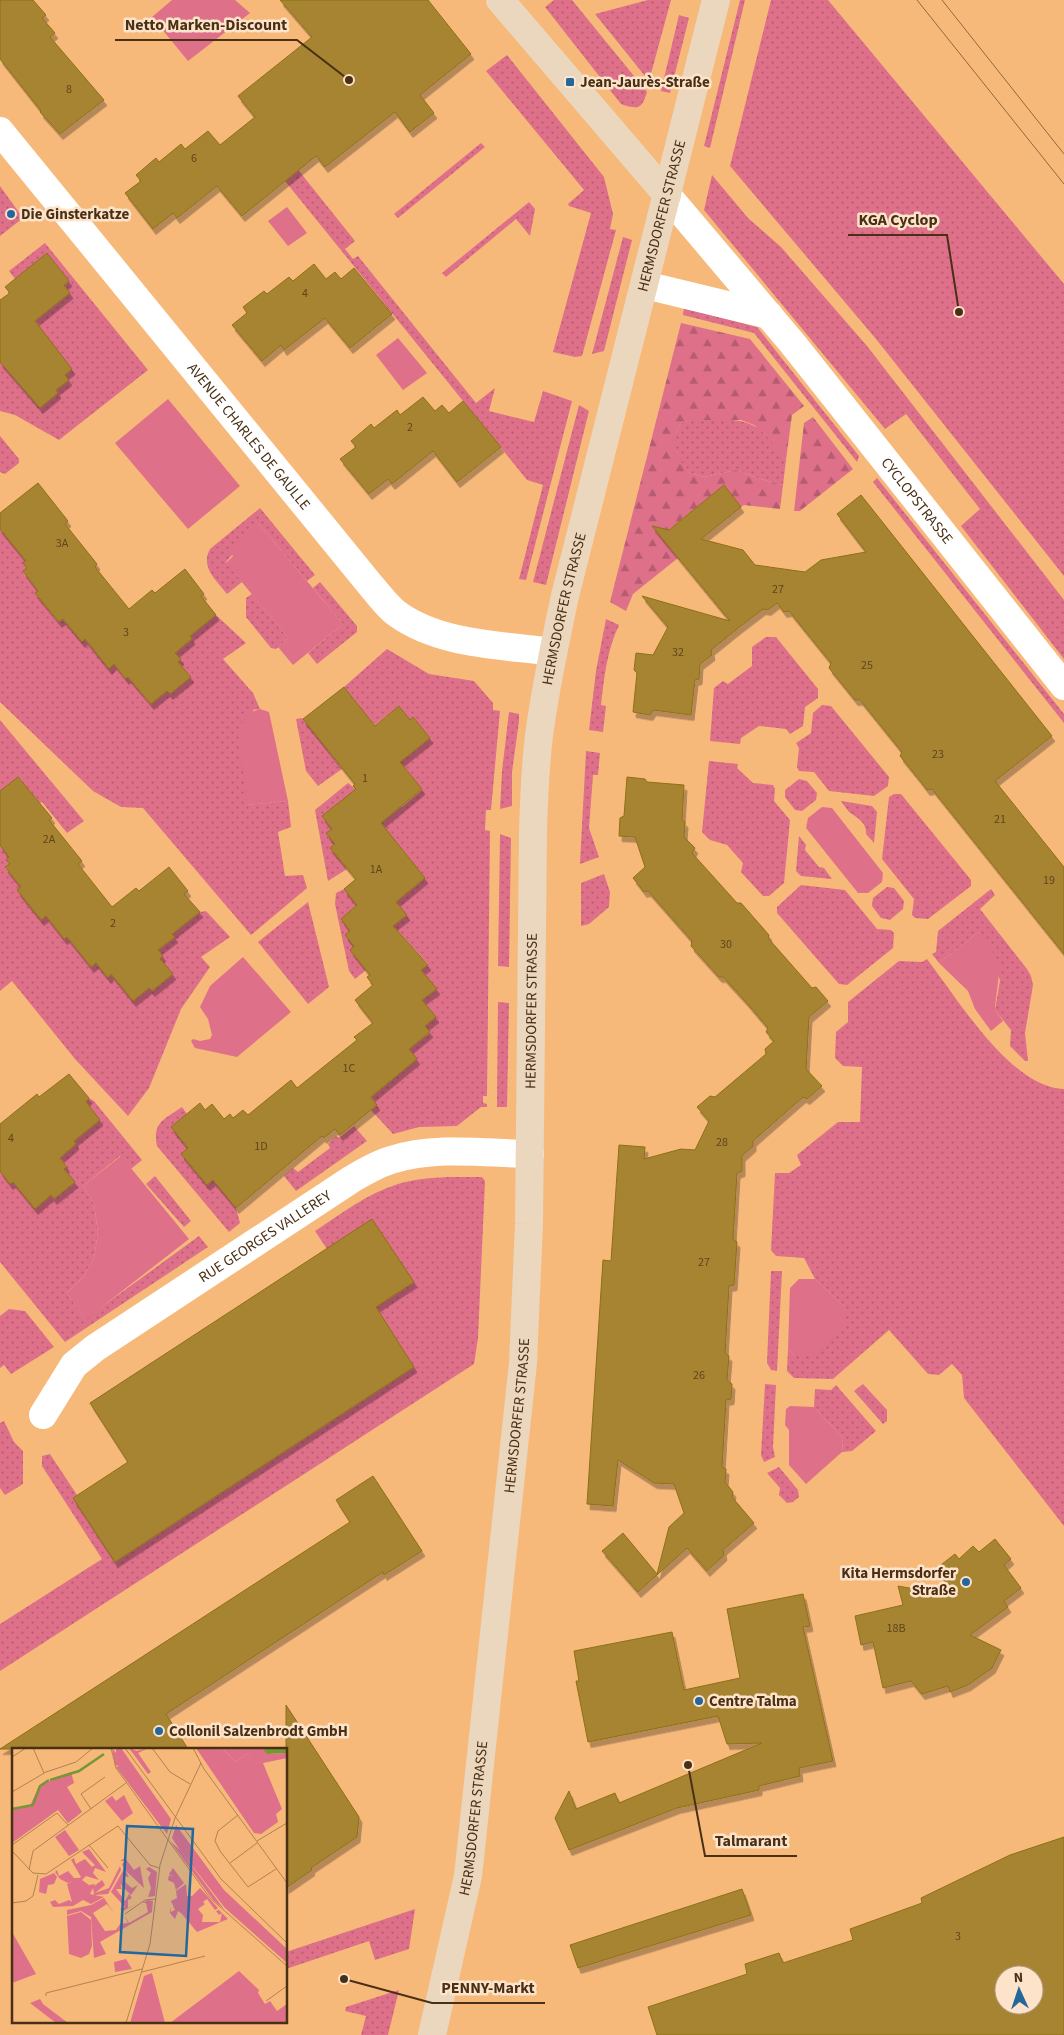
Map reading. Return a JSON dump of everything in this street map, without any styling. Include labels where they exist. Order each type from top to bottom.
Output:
[{"type":"main road","points":[[500,0],[667,195]]},
{"type":"main road","name":"HERMSDORFER STRASSE","points":[[432,2035],[468,1876],[522,1362],[529,1224],[533,831],[539,737],[553,652],[565,596],[716,0]]},
{"type":"street","name":"AVENUE CHARLES DE GAULLE","points":[[0,131],[372,588],[396,612],[422,628],[459,639],[553,652]]},
{"type":"street","name":"CYCLOPSTRASSE","points":[[667,195],[769,315],[1064,686]]},
{"type":"street","points":[[645,286],[769,315]]},
{"type":"street","name":"RUE GEORGES VALLEREY","points":[[43,1415],[74,1365],[95,1348],[352,1179],[388,1160],[412,1154],[442,1151],[530,1154]]},
{"type":"green space","points":[[172,0],[235,0],[250,13],[188,61],[152,17]]},
{"type":"green space","points":[[554,0],[572,0],[647,92],[641,105],[632,107],[621,104],[545,7]]},
{"type":"green space","points":[[648,0],[671,0],[649,81],[595,14]]},
{"type":"green space","points":[[740,0],[745,0],[710,148],[704,146]]},
{"type":"green space","points":[[771,0],[828,0],[1064,284],[1064,576],[876,339],[730,166]]},
{"type":"green space","points":[[679,15],[689,18],[670,93],[661,91]]},
{"type":"green space","points":[[507,55],[604,177],[613,214],[610,229],[616,230],[582,356],[575,357],[553,352],[591,213],[569,206],[568,204],[584,190],[486,71]]},
{"type":"green space","points":[[264,127],[355,241],[345,249],[353,259],[358,256],[476,403],[495,388],[489,411],[534,422],[543,391],[572,401],[526,580],[519,579],[543,485],[527,480],[285,181]]},
{"type":"green space","points":[[481,143],[485,147],[398,218],[394,214]]},
{"type":"green space","points":[[712,175],[748,218],[781,247],[867,346],[1064,600],[1064,659],[961,526],[980,509],[906,414],[885,429],[704,210]]},
{"type":"green space","name":"Die Ginsterkatze","points":[[0,186],[23,218],[0,236]]},
{"type":"green space","points":[[529,202],[535,209],[530,236],[516,219],[446,277],[442,273]]},
{"type":"green space","points":[[287,207],[307,233],[288,246],[268,221]]},
{"type":"green space","points":[[623,237],[632,240],[604,351],[592,354]]},
{"type":"green space","points":[[45,243],[148,370],[59,440],[15,415],[0,411],[0,362],[40,407],[58,393],[56,390],[65,375],[72,369],[37,327],[39,325],[33,318],[69,281],[47,253],[15,279],[9,271]]},
{"type":"green space","points":[[684,308],[757,327],[859,456],[857,462],[754,333],[683,315]]},
{"type":"green space","points":[[681,323],[750,339],[804,406],[792,415],[786,460],[764,433],[754,425],[741,420],[692,420],[681,423],[676,433],[676,450],[680,460],[690,473],[704,477],[736,470],[783,485],[780,509],[744,505],[741,507],[723,486],[661,536],[678,558],[633,594],[626,611],[610,602]]},
{"type":"green space","points":[[398,338],[427,373],[403,390],[376,355]]},
{"type":"green space","points":[[168,399],[240,486],[188,529],[115,443]]},
{"type":"green space","points":[[579,405],[589,411],[546,585],[533,582]]},
{"type":"green space","points":[[813,417],[853,469],[800,511],[794,511],[804,423]]},
{"type":"green space","points":[[719,419],[738,421],[747,423],[763,432],[786,460],[783,485],[736,470],[704,477],[690,473],[679,460],[676,450],[676,433],[681,423],[691,420]]},
{"type":"green space","points":[[0,436],[19,459],[19,463],[5,474],[0,472]]},
{"type":"green space","points":[[877,478],[1064,714],[1064,723],[873,482]]},
{"type":"green space","points":[[260,508],[315,575],[307,581],[259,524],[226,562],[242,582],[227,594],[211,573],[208,567],[207,556],[210,549]]},
{"type":"green space","points":[[259,524],[343,624],[293,665],[278,647],[288,638],[226,563],[233,556],[228,550]]},
{"type":"green space","points":[[0,529],[26,561],[27,568],[23,572],[38,591],[35,593],[58,622],[63,619],[82,642],[85,639],[109,668],[114,664],[125,679],[128,677],[150,704],[167,691],[170,694],[191,677],[178,662],[180,659],[175,653],[192,639],[190,636],[216,615],[246,643],[223,659],[253,693],[260,709],[253,710],[247,805],[288,801],[291,827],[278,832],[285,876],[303,875],[307,888],[251,935],[143,808],[121,807],[93,791],[0,702]]},
{"type":"green space","points":[[320,582],[357,626],[357,632],[317,664],[308,653],[343,624],[313,588]]},
{"type":"green space","points":[[252,594],[288,638],[276,649],[271,648],[246,617],[246,598]]},
{"type":"green space","points":[[606,619],[619,625],[609,654],[605,674],[601,705],[606,706],[603,732],[589,730],[596,671]]},
{"type":"green space","points":[[766,637],[776,637],[818,689],[818,698],[805,707],[803,726],[790,734],[786,729],[759,726],[741,738],[740,744],[710,741],[714,688],[723,681],[728,684],[752,666],[752,647]]},
{"type":"green space","points":[[387,649],[429,674],[474,681],[493,703],[493,710],[500,711],[491,810],[486,810],[485,830],[490,831],[487,1096],[483,1096],[483,1103],[487,1104],[487,1107],[481,1107],[457,1126],[419,1127],[393,1134],[371,1110],[377,1105],[371,1097],[417,1059],[409,1049],[430,1033],[425,1026],[436,1017],[422,1000],[436,989],[421,970],[428,964],[393,926],[392,898],[403,895],[425,878],[402,849],[375,824],[400,804],[402,807],[422,790],[406,769],[393,762],[408,756],[430,738],[413,717],[410,720],[399,706],[375,725],[366,715],[361,719],[358,704],[344,687]]},
{"type":"green space","points":[[822,705],[831,706],[889,777],[888,786],[874,796],[829,791],[814,772],[799,771],[797,767],[799,748],[796,743],[811,733],[813,713]]},
{"type":"green space","points":[[260,709],[269,712],[288,801],[247,805],[238,732],[246,717]]},
{"type":"green space","points":[[509,712],[519,714],[512,772],[512,806],[500,809],[502,771]]},
{"type":"green space","points":[[302,718],[317,737],[323,733],[333,746],[328,751],[342,769],[318,786],[306,771],[296,719]]},
{"type":"green space","points":[[0,720],[84,821],[67,833],[42,802],[40,803],[18,777],[4,788],[0,797]]},
{"type":"green space","points":[[586,751],[600,753],[598,775],[593,775],[589,828],[599,857],[580,864]]},
{"type":"green space","points":[[709,761],[738,764],[737,768],[753,783],[773,785],[775,789],[774,801],[790,820],[784,883],[769,896],[763,896],[741,872],[743,863],[727,845],[710,840],[702,832]]},
{"type":"green space","points":[[799,779],[807,781],[817,793],[816,800],[802,811],[795,810],[785,797],[785,790]]},
{"type":"green space","points":[[348,783],[358,791],[322,816],[332,829],[326,833],[335,844],[330,848],[347,869],[328,881],[315,810]]},
{"type":"green space","points":[[894,794],[901,794],[971,880],[971,886],[928,919],[915,918],[912,915],[914,899],[882,859],[889,797]]},
{"type":"green space","points":[[841,801],[872,806],[877,812],[874,843],[866,834],[862,822],[849,812]]},
{"type":"green space","points":[[822,807],[832,808],[883,873],[882,882],[868,893],[858,893],[806,828],[808,818]]},
{"type":"green space","points":[[500,834],[511,838],[509,967],[498,966]]},
{"type":"green space","points":[[799,836],[806,845],[805,850],[819,867],[824,868],[832,879],[801,876],[796,871]]},
{"type":"green space","points":[[0,845],[9,857],[6,860],[10,864],[5,868],[21,887],[17,890],[42,919],[46,916],[64,939],[67,937],[91,967],[96,963],[108,977],[111,974],[133,1001],[149,988],[152,991],[173,974],[160,959],[163,956],[158,950],[175,937],[172,934],[200,912],[206,911],[230,937],[201,957],[210,967],[181,1009],[149,1088],[128,1116],[75,1059],[12,981],[0,991]]},
{"type":"green space","points":[[604,874],[610,892],[609,907],[589,924],[581,926],[581,883]]},
{"type":"green space","points":[[801,885],[845,890],[877,929],[891,930],[894,933],[893,948],[847,985],[839,984],[777,913],[777,907]]},
{"type":"green space","points":[[887,887],[894,888],[904,901],[903,909],[890,920],[881,918],[872,906],[873,898]]},
{"type":"green space","points":[[344,889],[357,905],[341,919],[351,931],[345,935],[354,946],[350,950],[366,970],[355,979],[349,971],[335,904],[336,893]]},
{"type":"green space","points":[[991,889],[995,895],[980,909],[1027,969],[1033,985],[1025,1033],[1028,1061],[1025,1061],[1010,1046],[1011,1030],[995,1010],[1000,980],[979,932],[939,963],[932,954],[936,952],[938,931]]},
{"type":"green space","points":[[308,902],[329,987],[308,1004],[258,942]]},
{"type":"green space","points":[[979,932],[994,953],[999,969],[995,1010],[1003,1021],[991,1031],[975,1009],[968,991],[939,963]]},
{"type":"green space","points":[[243,957],[291,1012],[237,1057],[195,1048],[191,1041],[193,1039],[200,1041],[210,1039],[212,1035],[208,1019],[200,1007],[210,986]]},
{"type":"green space","points":[[927,959],[970,1017],[1005,1058],[1024,1074],[1044,1085],[1064,1089],[1064,1526],[964,1398],[962,1375],[952,1364],[939,1375],[928,1374],[889,1330],[833,1379],[794,1378],[787,1371],[788,1349],[794,1355],[844,1306],[815,1279],[804,1258],[776,1256],[771,1250],[775,1173],[789,1173],[801,1165],[797,1155],[838,1122],[860,1122],[862,1067],[843,1066],[835,1058],[836,1032],[848,1022],[848,1002],[899,961],[922,962]]},
{"type":"green space","points":[[498,1002],[509,1003],[507,1107],[497,1107]]},
{"type":"green space","points":[[89,1098],[94,1101],[142,1160],[131,1169],[120,1156],[83,1186],[94,1204],[98,1233],[94,1258],[84,1276],[67,1293],[85,1319],[199,1236],[208,1247],[65,1342],[0,1262],[0,1171],[10,1184],[13,1182],[35,1209],[51,1195],[54,1199],[74,1183],[64,1169],[67,1166],[60,1158],[76,1144],[74,1141],[100,1120],[86,1102]]},
{"type":"green space","points":[[182,1107],[187,1114],[171,1127],[188,1148],[181,1154],[207,1185],[218,1176],[228,1188],[223,1192],[236,1208],[240,1223],[229,1232],[157,1146],[156,1131],[158,1126],[165,1118]]},
{"type":"green space","points":[[354,1126],[367,1141],[296,1191],[284,1176],[293,1168],[298,1172],[330,1148],[328,1144],[336,1136],[339,1138]]},
{"type":"green space","points":[[121,1156],[189,1239],[85,1320],[67,1293],[84,1276],[94,1258],[98,1233],[94,1204],[83,1186]]},
{"type":"green space","points":[[155,1176],[191,1221],[184,1227],[146,1184]]},
{"type":"green space","points":[[448,1177],[482,1177],[485,1181],[478,1338],[474,1364],[0,1671],[0,1624],[102,1559],[42,1466],[42,1456],[50,1454],[77,1495],[73,1498],[115,1562],[414,1367],[376,1307],[413,1282],[372,1219],[327,1249],[315,1231],[355,1204],[387,1188],[411,1181]]},
{"type":"green space","points":[[771,1271],[782,1271],[777,1371],[771,1370],[767,1363]]},
{"type":"green space","points":[[799,1279],[815,1279],[844,1306],[844,1329],[814,1356],[794,1355],[788,1349],[790,1288]]},
{"type":"green space","points":[[9,1309],[25,1311],[54,1347],[11,1374],[4,1365],[0,1368],[0,1316]]},
{"type":"green space","points":[[765,1384],[776,1385],[773,1447],[775,1457],[764,1462],[761,1455]]},
{"type":"green space","points":[[863,1384],[887,1410],[887,1421],[883,1424],[854,1391]]},
{"type":"green space","points":[[836,1385],[876,1431],[852,1451],[842,1452],[843,1438],[814,1407],[815,1389],[831,1390]]},
{"type":"green space","points":[[790,1406],[814,1407],[843,1438],[842,1452],[806,1484],[789,1465],[789,1430],[785,1425],[786,1409]]},
{"type":"green space","points":[[4,1421],[14,1442],[23,1451],[23,1484],[5,1495],[0,1488],[0,1423]]},
{"type":"green space","points":[[779,1467],[798,1490],[799,1497],[793,1502],[787,1503],[779,1495],[780,1488],[767,1473]]},
{"type":"green space","points":[[415,1909],[409,1949],[375,1960],[369,1941],[288,1968],[288,1951]]},
{"type":"green space","points":[[399,1990],[388,2035],[361,2035],[366,2016],[345,2011],[346,2007]]},
{"type":"building","points":[[0,0],[33,0],[46,15],[42,18],[55,33],[50,37],[104,100],[60,134],[40,112],[0,59]]},
{"type":"building","points":[[280,0],[428,0],[471,54],[420,95],[434,113],[410,132],[395,112],[325,167],[316,156],[242,216],[217,186],[177,218],[173,213],[153,229],[125,193],[141,181],[136,175],[156,158],[159,162],[181,144],[185,149],[208,131],[220,145],[255,117],[238,96],[312,37]]},
{"type":"building","points":[[47,253],[69,281],[64,285],[70,293],[35,321],[72,369],[65,375],[69,380],[56,390],[58,393],[40,408],[0,362],[0,300],[10,293],[5,287]]},
{"type":"building","points":[[314,264],[326,279],[335,272],[341,279],[354,268],[392,314],[350,348],[325,318],[284,350],[281,345],[262,361],[232,325],[247,313],[243,307],[264,291],[267,294],[289,277],[293,281]]},
{"type":"building","points":[[423,397],[435,411],[442,405],[449,413],[463,401],[501,447],[457,482],[433,451],[392,484],[388,479],[369,494],[340,459],[356,447],[351,441],[371,424],[374,428],[397,410],[400,415]]},
{"type":"building","points":[[38,483],[68,521],[65,524],[97,564],[95,567],[129,609],[152,590],[155,593],[185,569],[204,594],[201,596],[216,615],[190,636],[192,639],[175,653],[181,659],[178,662],[191,677],[170,694],[167,691],[151,704],[114,664],[109,669],[85,639],[82,642],[63,619],[59,622],[35,593],[38,591],[23,571],[27,568],[23,563],[26,561],[0,529],[0,513]]},
{"type":"building","points":[[724,485],[741,507],[701,539],[743,550],[755,565],[805,572],[821,560],[866,552],[837,514],[861,495],[1052,736],[995,781],[1064,867],[1064,954],[932,789],[927,790],[900,756],[902,752],[860,700],[855,700],[829,668],[831,663],[789,611],[784,612],[777,603],[768,610],[763,609],[737,629],[711,650],[712,655],[700,664],[699,679],[695,680],[691,715],[653,710],[650,715],[633,712],[637,673],[634,670],[636,653],[653,655],[668,627],[642,596],[730,621],[652,526],[669,530]]},
{"type":"building","points":[[344,687],[375,726],[399,706],[410,720],[413,717],[430,738],[400,762],[422,789],[381,823],[425,878],[396,902],[407,915],[393,926],[428,965],[421,970],[437,989],[422,1000],[436,1017],[425,1026],[430,1032],[409,1049],[417,1059],[371,1097],[377,1105],[340,1135],[335,1129],[324,1138],[322,1136],[236,1208],[213,1180],[207,1185],[181,1154],[188,1148],[171,1127],[200,1103],[205,1110],[212,1104],[224,1119],[230,1114],[233,1118],[243,1110],[248,1115],[291,1080],[297,1088],[357,1040],[354,1037],[373,1023],[355,1000],[373,985],[367,977],[370,975],[350,950],[354,946],[345,935],[350,931],[341,919],[357,905],[344,889],[356,879],[330,848],[335,844],[326,833],[332,829],[322,816],[356,789],[353,786],[355,784],[303,719]]},
{"type":"building","points":[[18,777],[52,818],[49,820],[82,861],[78,864],[112,907],[136,888],[139,891],[169,867],[188,891],[184,894],[200,912],[172,934],[175,937],[158,950],[163,956],[160,959],[173,974],[152,991],[149,988],[133,1001],[111,974],[108,978],[96,963],[91,967],[67,937],[64,939],[46,916],[41,920],[17,890],[21,887],[5,867],[10,864],[6,860],[9,857],[0,845],[0,791]]},
{"type":"building","points":[[627,777],[645,779],[647,782],[684,785],[682,820],[685,822],[684,837],[695,848],[692,853],[737,903],[741,903],[769,935],[768,938],[812,988],[816,987],[828,1001],[809,1017],[806,1069],[822,1086],[807,1099],[803,1097],[753,1141],[753,1146],[742,1156],[742,1171],[737,1173],[733,1239],[737,1242],[734,1285],[729,1286],[725,1353],[729,1356],[727,1380],[732,1384],[731,1399],[726,1400],[722,1467],[726,1469],[725,1482],[733,1492],[732,1497],[754,1523],[723,1550],[724,1555],[707,1571],[687,1548],[638,1592],[602,1551],[623,1533],[657,1574],[669,1527],[684,1513],[674,1484],[654,1483],[618,1460],[613,1506],[587,1504],[603,1260],[611,1261],[619,1145],[645,1147],[644,1159],[681,1149],[695,1150],[709,1121],[697,1107],[710,1096],[715,1097],[766,1054],[765,1049],[774,1041],[766,1032],[768,1028],[746,1002],[723,977],[719,977],[691,946],[692,941],[648,891],[644,892],[633,878],[645,867],[635,837],[619,836],[620,818],[624,816]]},
{"type":"building","points":[[69,1074],[89,1098],[86,1102],[100,1120],[74,1141],[76,1144],[60,1158],[67,1167],[64,1169],[75,1182],[54,1199],[51,1195],[35,1209],[13,1182],[10,1184],[0,1171],[0,1124],[37,1094],[39,1097]]},
{"type":"building","points":[[372,1219],[414,1282],[376,1307],[414,1367],[115,1562],[73,1498],[128,1462],[90,1403]]},
{"type":"building","points":[[373,1476],[422,1551],[384,1575],[383,1572],[166,1714],[187,1748],[0,1749],[350,1522],[336,1500]]},
{"type":"building","points":[[995,1539],[1011,1559],[1004,1565],[1021,1588],[1004,1601],[1008,1607],[970,1635],[1001,1650],[992,1668],[968,1685],[950,1692],[948,1686],[922,1694],[911,1681],[883,1688],[873,1642],[861,1645],[855,1616],[903,1605],[898,1586],[954,1596],[937,1568],[955,1554],[959,1559],[973,1546],[979,1552]]},
{"type":"building","name":"Centre Talma","points":[[803,1594],[810,1626],[803,1627],[833,1761],[799,1768],[800,1776],[759,1786],[759,1790],[677,1808],[569,1850],[555,1818],[569,1791],[576,1809],[615,1793],[619,1803],[762,1743],[727,1744],[718,1716],[588,1742],[576,1681],[579,1681],[574,1651],[672,1632],[684,1690],[740,1678],[727,1609]]},
{"type":"building","points":[[286,1705],[359,1817],[357,1837],[311,1868],[312,1870],[288,1887],[288,1748],[286,1748]]},
{"type":"building","points":[[1064,1837],[1064,2035],[657,2035],[648,2007],[747,1974],[745,1964],[779,1953],[783,1963],[853,1940],[850,1929],[922,1903],[921,1898],[1010,1855]]},
{"type":"building","points":[[742,1889],[751,1915],[578,1968],[570,1945]]},
{"type":"tram line","points":[[917,0],[1064,184]]},
{"type":"tram line","points":[[942,0],[1064,154]]},
{"type":"place","name":"Netto Marken-Discount","points":[[349,80]]},
{"type":"place","name":"Jean-Jaurès-Straße","points":[[570,82]]},
{"type":"place","name":"Die Ginsterkatze","points":[[11,214]]},
{"type":"place","name":"KGA Cyclop","points":[[959,312]]},
{"type":"place","name":"Kita Hermsdorfer Straße","points":[[966,1582]]},
{"type":"place","name":"Centre Talma","points":[[699,1701]]},
{"type":"place","name":"Collonil Salzenbrodt GmbH","points":[[159,1731]]},
{"type":"place","name":"Talmarant","points":[[688,1765]]},
{"type":"place","name":"PENNY-Markt","points":[[344,1979]]}]
